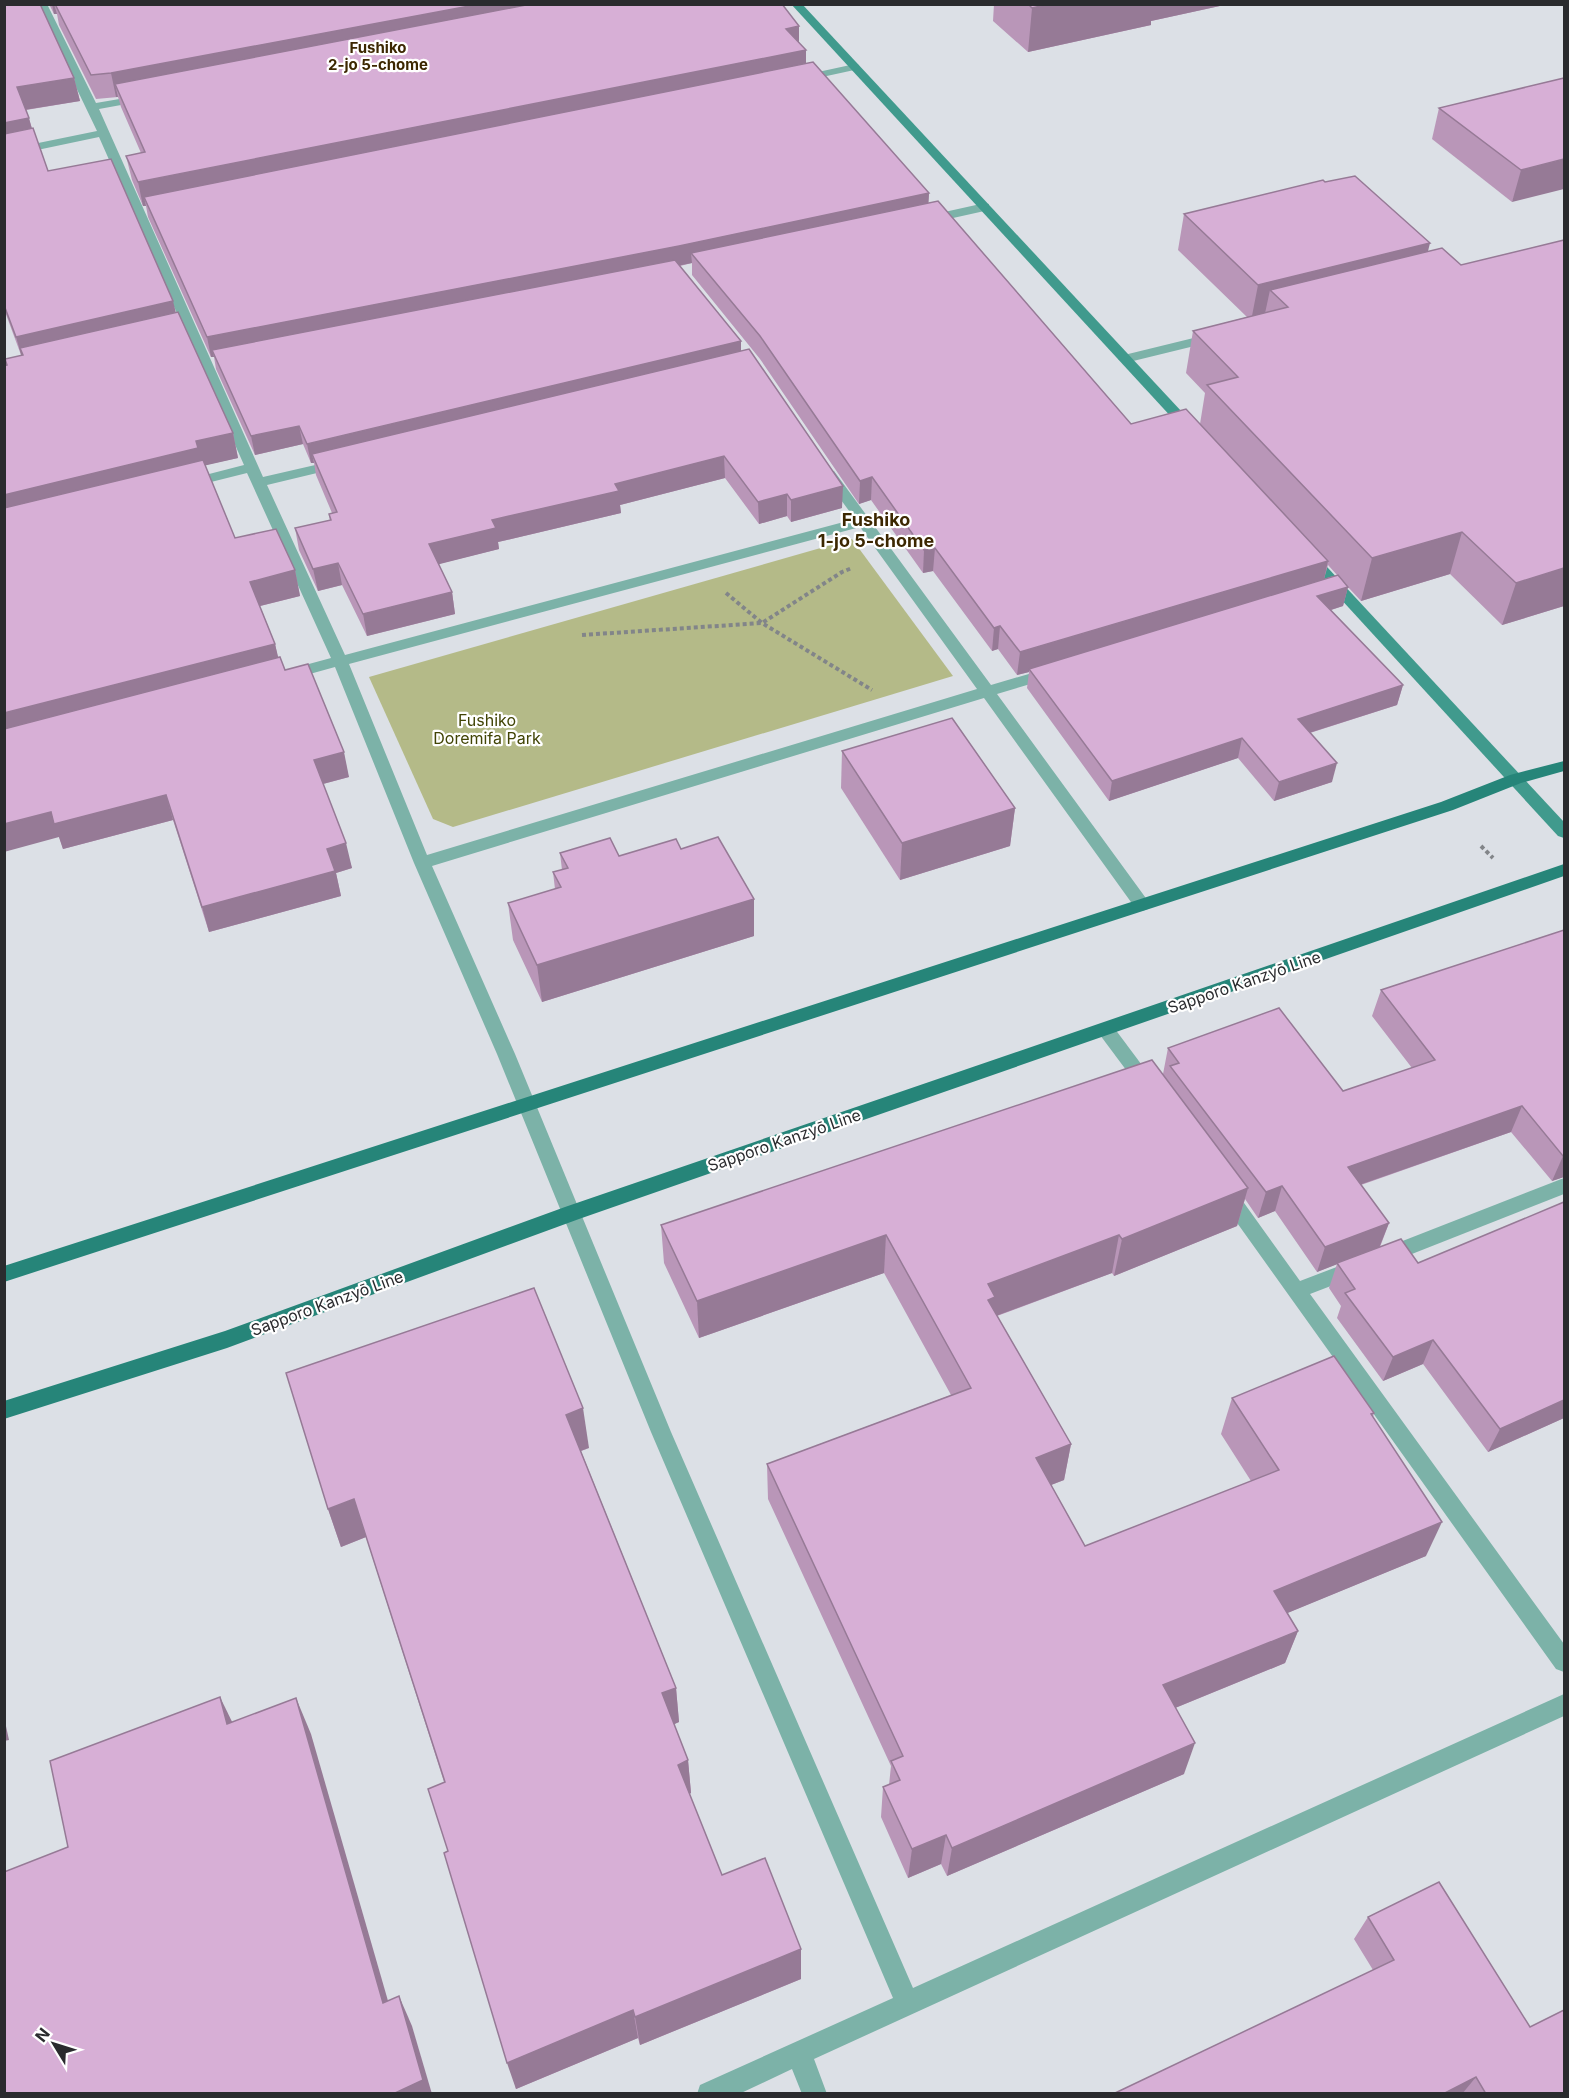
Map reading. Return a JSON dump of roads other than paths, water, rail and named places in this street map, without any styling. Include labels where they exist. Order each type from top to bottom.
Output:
[{"type":"main road","points":[[4,1274],[1447,806],[1516,779],[1564,766]]},
{"type":"main road","name":"Sapporo Kanzyō Line","points":[[4,1410],[227,1339],[572,1213],[1564,870]]},
{"type":"street","points":[[41,4],[54,20],[103,133],[145,212],[183,331],[211,363],[257,475],[340,661],[422,863],[572,1213],[661,1432],[908,2005]]},
{"type":"street","points":[[796,4],[1199,438]]},
{"type":"street","points":[[790,81],[855,67]]},
{"type":"street","points":[[92,107],[150,96]]},
{"type":"street","points":[[4,154],[103,133]]},
{"type":"street","points":[[915,222],[986,207]]},
{"type":"street","points":[[1125,359],[1230,333]]},
{"type":"street","points":[[174,487],[352,460]]},
{"type":"street","points":[[823,466],[1142,905]]},
{"type":"street","points":[[270,679],[862,522]]},
{"type":"street","points":[[1296,543],[1564,832]]},
{"type":"street","points":[[1319,592],[1337,587]]},
{"type":"street","points":[[422,863],[1064,668]]},
{"type":"street","points":[[1106,1030],[1159,1101]]},
{"type":"street","points":[[1215,1177],[1564,1662]]},
{"type":"street","points":[[1298,1290],[1564,1186]]},
{"type":"street","points":[[710,2094],[1564,1706]]},
{"type":"street","points":[[799,2054],[815,2094]]},
{"type":"district","name":"Fushiko 2-jo 5-chome","points":[[378,56]]},
{"type":"district","name":"Fushiko 1-jo 5-chome","points":[[876,529]]},
{"type":"park label","name":"Fushiko Doremifa Park","points":[[487,729]]}]
